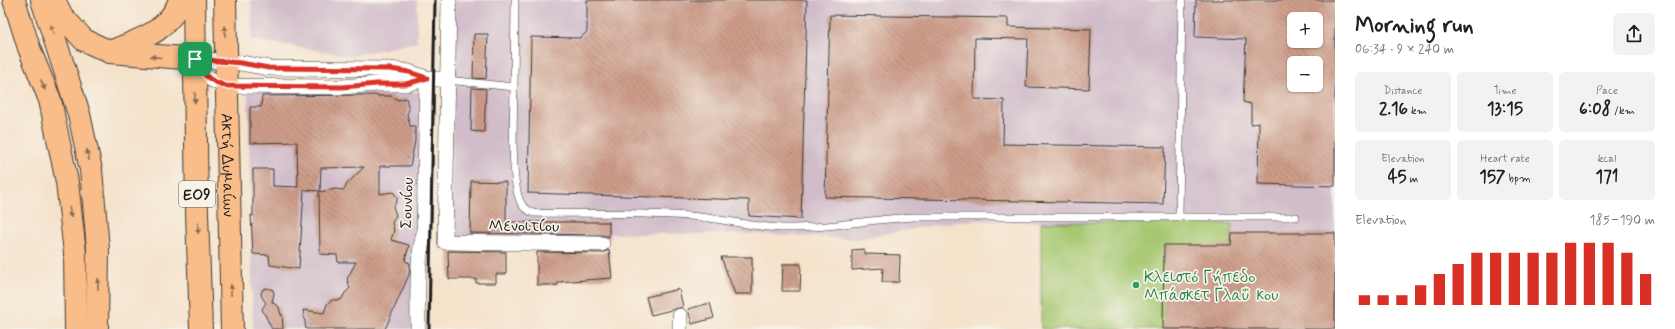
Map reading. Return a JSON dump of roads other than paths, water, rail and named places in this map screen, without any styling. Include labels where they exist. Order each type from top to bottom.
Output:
[{"type":"main road","points":[[14,0],[29,48],[50,100],[67,182],[75,253],[87,326]]},
{"type":"main road","points":[[42,0],[79,114],[91,170],[98,249],[87,326]]},
{"type":"main road","points":[[54,0],[62,16],[84,40],[110,52],[195,59]]},
{"type":"main road","points":[[110,52],[151,35],[164,26],[180,0]]},
{"type":"main road","name":"Ακτή Δυμαίων","points":[[194,0],[197,205],[201,329]]},
{"type":"main road","name":"Ακτή Δυμαίων","points":[[225,0],[232,329]]},
{"type":"street","points":[[195,59],[269,68],[390,69],[409,72],[427,78],[447,80],[449,0]]},
{"type":"street","points":[[195,59],[202,73],[213,82],[226,86],[342,87],[377,84],[406,84],[427,78]]},
{"type":"street","points":[[342,69],[342,87]]},
{"type":"street","name":"Σουνίου","points":[[418,329],[420,249],[424,233],[427,78]]},
{"type":"street","name":"Μενοιτίου","points":[[447,80],[445,242],[602,244]]},
{"type":"lane","points":[[515,0],[514,174],[517,192],[522,206],[533,213],[682,216],[780,228],[817,226],[884,218],[915,217],[1296,217]]},
{"type":"lane","points":[[1179,216],[1182,0]]},
{"type":"lane","points":[[447,80],[514,87]]},
{"type":"railway","points":[[429,329],[435,0]]},
{"type":"place","name":"Κλειστό Γήπεδο Μπάσκετ Γλαΰκου","points":[[1136,285]]}]
